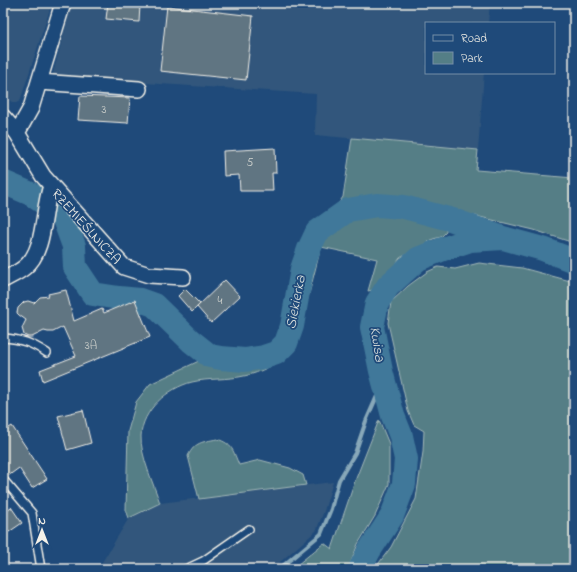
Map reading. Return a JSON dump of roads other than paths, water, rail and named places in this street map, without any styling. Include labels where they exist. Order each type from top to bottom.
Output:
[{"type":"street","points":[[17,133],[31,108],[63,3]]},
{"type":"street","points":[[39,82],[139,89]]},
{"type":"street","name":"RZEMIEŚLNICZA","points":[[3,117],[17,133],[43,176],[49,191],[124,267],[149,275],[183,277]]},
{"type":"street","points":[[3,280],[20,271],[32,260],[39,246],[49,191]]},
{"type":"lane","points":[[3,338],[17,339],[37,347],[47,354]]},
{"type":"lane","points":[[3,479],[32,513],[41,569]]},
{"type":"lane","points":[[186,569],[202,561],[249,529]]},
{"type":"waterway","name":"Siekierka","points":[[3,182],[31,194],[63,216],[74,246],[75,267],[93,294],[140,300],[154,305],[191,341],[210,356],[221,358],[245,360],[264,357],[276,353],[286,343],[292,326],[302,269],[309,249],[317,232],[348,210],[377,205],[404,207],[453,220],[503,238]]},
{"type":"waterway","name":"Kwisa","points":[[360,569],[369,551],[392,516],[404,484],[406,459],[401,436],[393,416],[381,371],[372,327],[377,303],[388,286],[418,259],[470,240],[503,238],[543,249],[574,261]]},
{"type":"waterway","points":[[279,569],[321,534],[331,509],[339,480],[355,453],[366,421],[377,396],[382,376]]}]
